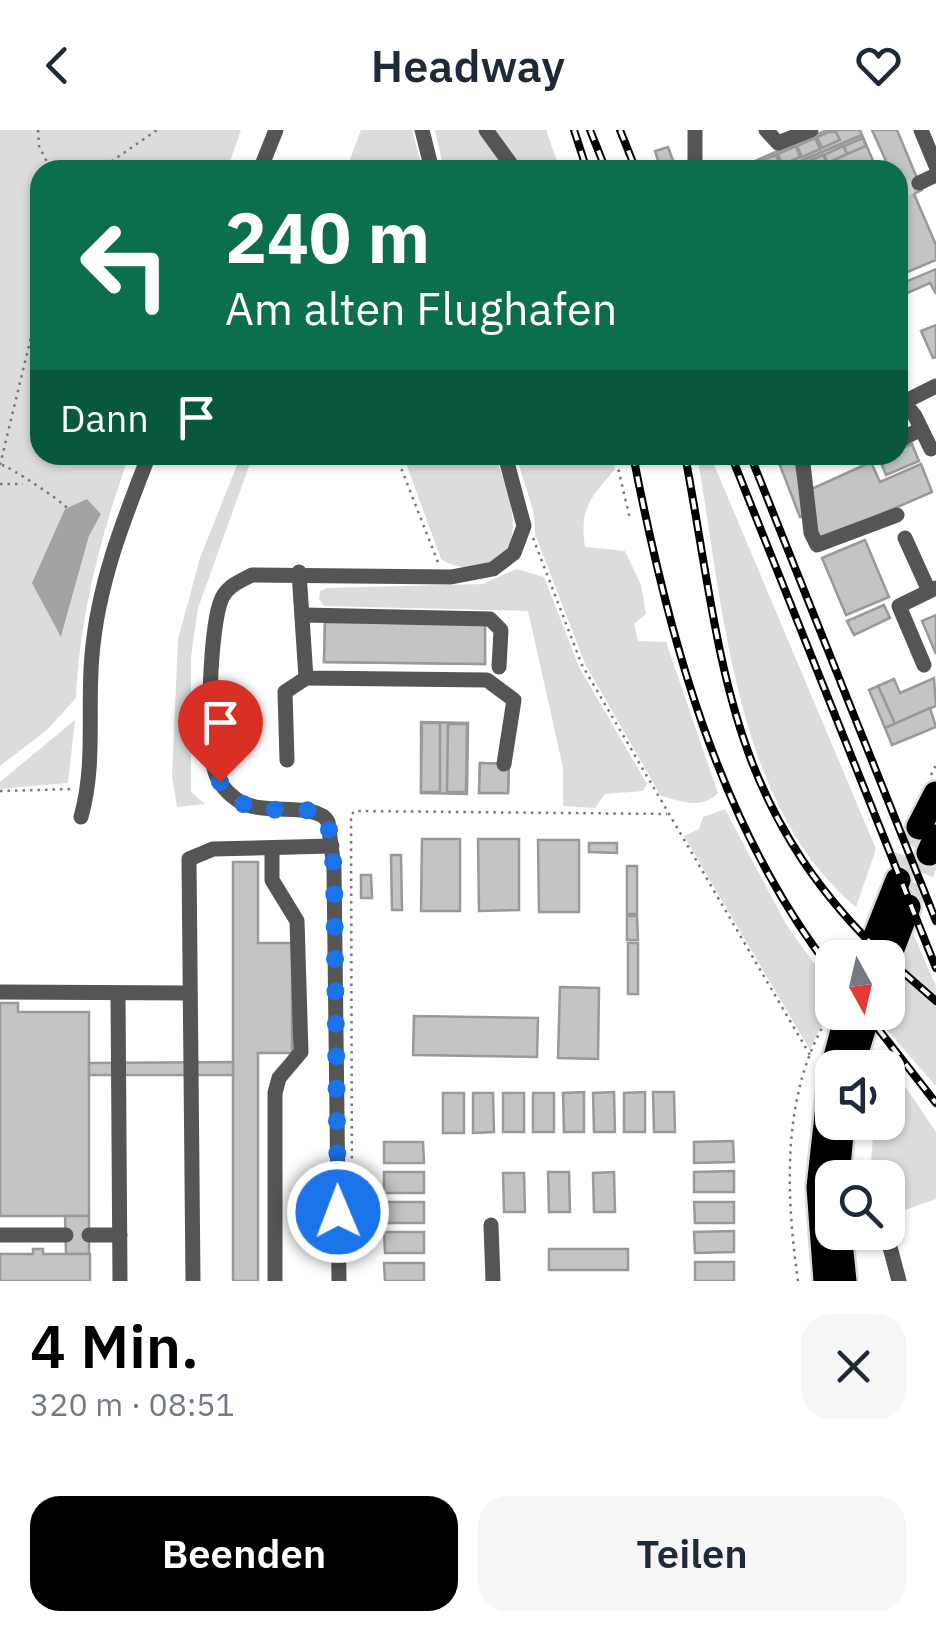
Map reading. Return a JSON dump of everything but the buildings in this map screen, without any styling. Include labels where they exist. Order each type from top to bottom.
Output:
[{"type":"highway","points":[[928,839],[936,794]]},
{"type":"highway","points":[[879,940],[898,880]]},
{"type":"highway","points":[[884,940],[908,907]]},
{"type":"highway","points":[[825,1140],[819,1187],[826,1281]]},
{"type":"highway","points":[[841,1250],[844,1281]]},
{"type":"street","points":[[264,160],[276,130]]},
{"type":"street","points":[[422,130],[430,160]]},
{"type":"street","points":[[486,130],[507,160]]},
{"type":"street","points":[[694,130],[695,160]]},
{"type":"street","points":[[766,130],[772,141],[778,143],[811,130]]},
{"type":"street","points":[[920,130],[936,166]]},
{"type":"street","points":[[919,183],[936,175]]},
{"type":"street","points":[[908,397],[936,386]]},
{"type":"street","points":[[908,412],[931,449]]},
{"type":"street","points":[[908,436],[921,429]]},
{"type":"street","points":[[81,817],[89,789],[89,693],[97,614],[111,552],[145,465]]},
{"type":"street","points":[[339,1281],[332,846],[328,822],[322,812],[255,809],[241,803],[220,782],[214,767],[213,636],[221,600],[228,588],[252,575],[299,572],[451,576],[476,574],[508,560],[524,526],[508,465]]},
{"type":"street","points":[[803,465],[811,534],[818,546],[897,515]]},
{"type":"street","points":[[905,538],[933,590],[899,606],[924,665]]},
{"type":"street","points":[[299,572],[306,678]]},
{"type":"street","points":[[304,615],[490,618],[501,630],[499,667]]},
{"type":"street","points":[[286,760],[285,692],[306,678],[486,680],[514,700],[504,764]]},
{"type":"street","points":[[193,1281],[188,860],[214,849],[332,846]]},
{"type":"street","points":[[272,849],[272,880],[297,921],[301,1052],[279,1078],[275,1092],[275,1281]]},
{"type":"street","points":[[0,992],[190,993]]},
{"type":"street","points":[[118,992],[120,1281]]},
{"type":"street","points":[[491,1226],[493,1281]]},
{"type":"street","points":[[0,1235],[66,1236]]},
{"type":"street","points":[[89,1235],[120,1235]]},
{"type":"street","points":[[891,1250],[900,1281]]},
{"type":"path","points":[[38,130],[39,146],[46,160]]},
{"type":"path","points":[[114,160],[157,130]]},
{"type":"path","points":[[30,341],[0,465],[7,465],[27,484],[57,496],[67,508]]},
{"type":"path","points":[[400,465],[432,552],[451,576]]},
{"type":"path","points":[[617,465],[630,519]]},
{"type":"path","points":[[0,484],[27,484]]},
{"type":"path","points":[[524,526],[532,536],[582,666],[810,1055]]},
{"type":"path","points":[[0,791],[89,789]]},
{"type":"path","points":[[352,1224],[351,815],[355,811],[667,814]]},
{"type":"path","points":[[798,1281],[789,1168],[810,1055],[822,1030]]},
{"type":"shaded area","points":[[0,130],[241,130],[230,160],[30,160],[30,465],[126,465],[93,575],[76,698],[48,729],[0,766]],"holes":[[[87,499],[101,514],[89,536],[62,635]]]},
{"type":"shaded area","points":[[361,130],[412,130],[420,160],[350,160]]},
{"type":"shaded area","points":[[435,130],[480,130],[502,160],[442,160]]},
{"type":"shaded area","points":[[491,130],[546,130],[556,160],[512,160]]},
{"type":"shaded area","points":[[237,465],[249,465],[198,608],[191,657],[191,792],[205,804],[177,807],[172,777],[178,639],[200,558]]},
{"type":"shaded area","points":[[407,465],[498,465],[513,519],[507,549],[497,559],[480,566],[455,566],[441,559]]},
{"type":"shaded area","points":[[519,465],[614,465],[586,512],[585,547],[625,551],[641,585],[646,614],[634,624],[638,641],[666,642],[718,793],[712,798],[691,803],[661,796],[585,664],[535,534],[534,514]]},
{"type":"shaded area","points":[[699,465],[714,465],[876,849],[856,907],[815,864],[783,814],[758,758],[726,635]]},
{"type":"shaded area","points":[[87,499],[101,514],[89,536],[61,637],[32,583],[65,509]]},
{"type":"shaded area","points":[[516,569],[544,577],[579,667],[647,784],[643,791],[605,794],[595,808],[563,806],[563,768],[528,611],[324,606],[319,599],[320,591],[327,588],[483,584]]},
{"type":"shaded area","points":[[75,720],[68,783],[0,789],[0,782]]},
{"type":"shaded area","points":[[725,809],[787,926],[815,965],[815,1030],[820,1030],[810,1050],[684,836],[699,829],[703,817]]},
{"type":"shaded area","points":[[913,934],[936,986],[936,1086],[887,1030],[905,1030],[905,954]]},
{"type":"shaded area","points":[[905,1086],[936,1132],[936,1199],[905,1210],[905,1160],[871,1160],[873,1140],[905,1140]]},
{"type":"tunnel","points":[[908,188],[919,183]]},
{"type":"tunnel","points":[[898,880],[919,827]]},
{"type":"tunnel","points":[[908,907],[929,853]]},
{"type":"railway","points":[[574,130],[584,160]]},
{"type":"railway","points":[[590,130],[602,160]]},
{"type":"railway","points":[[620,130],[632,160]]},
{"type":"railway","points":[[635,465],[663,591],[703,725],[758,854],[815,947]]},
{"type":"railway","points":[[687,465],[723,663],[739,725],[761,785],[792,843],[832,900],[869,940]]},
{"type":"railway","points":[[735,465],[936,968]]},
{"type":"railway","points":[[754,465],[936,921]]},
{"type":"railway","points":[[905,974],[936,1001]]},
{"type":"railway","points":[[879,1030],[936,1103]]},
{"type":"route","points":[[220,782],[241,803],[255,809],[322,812],[328,822],[334,868],[338,1212]]}]
